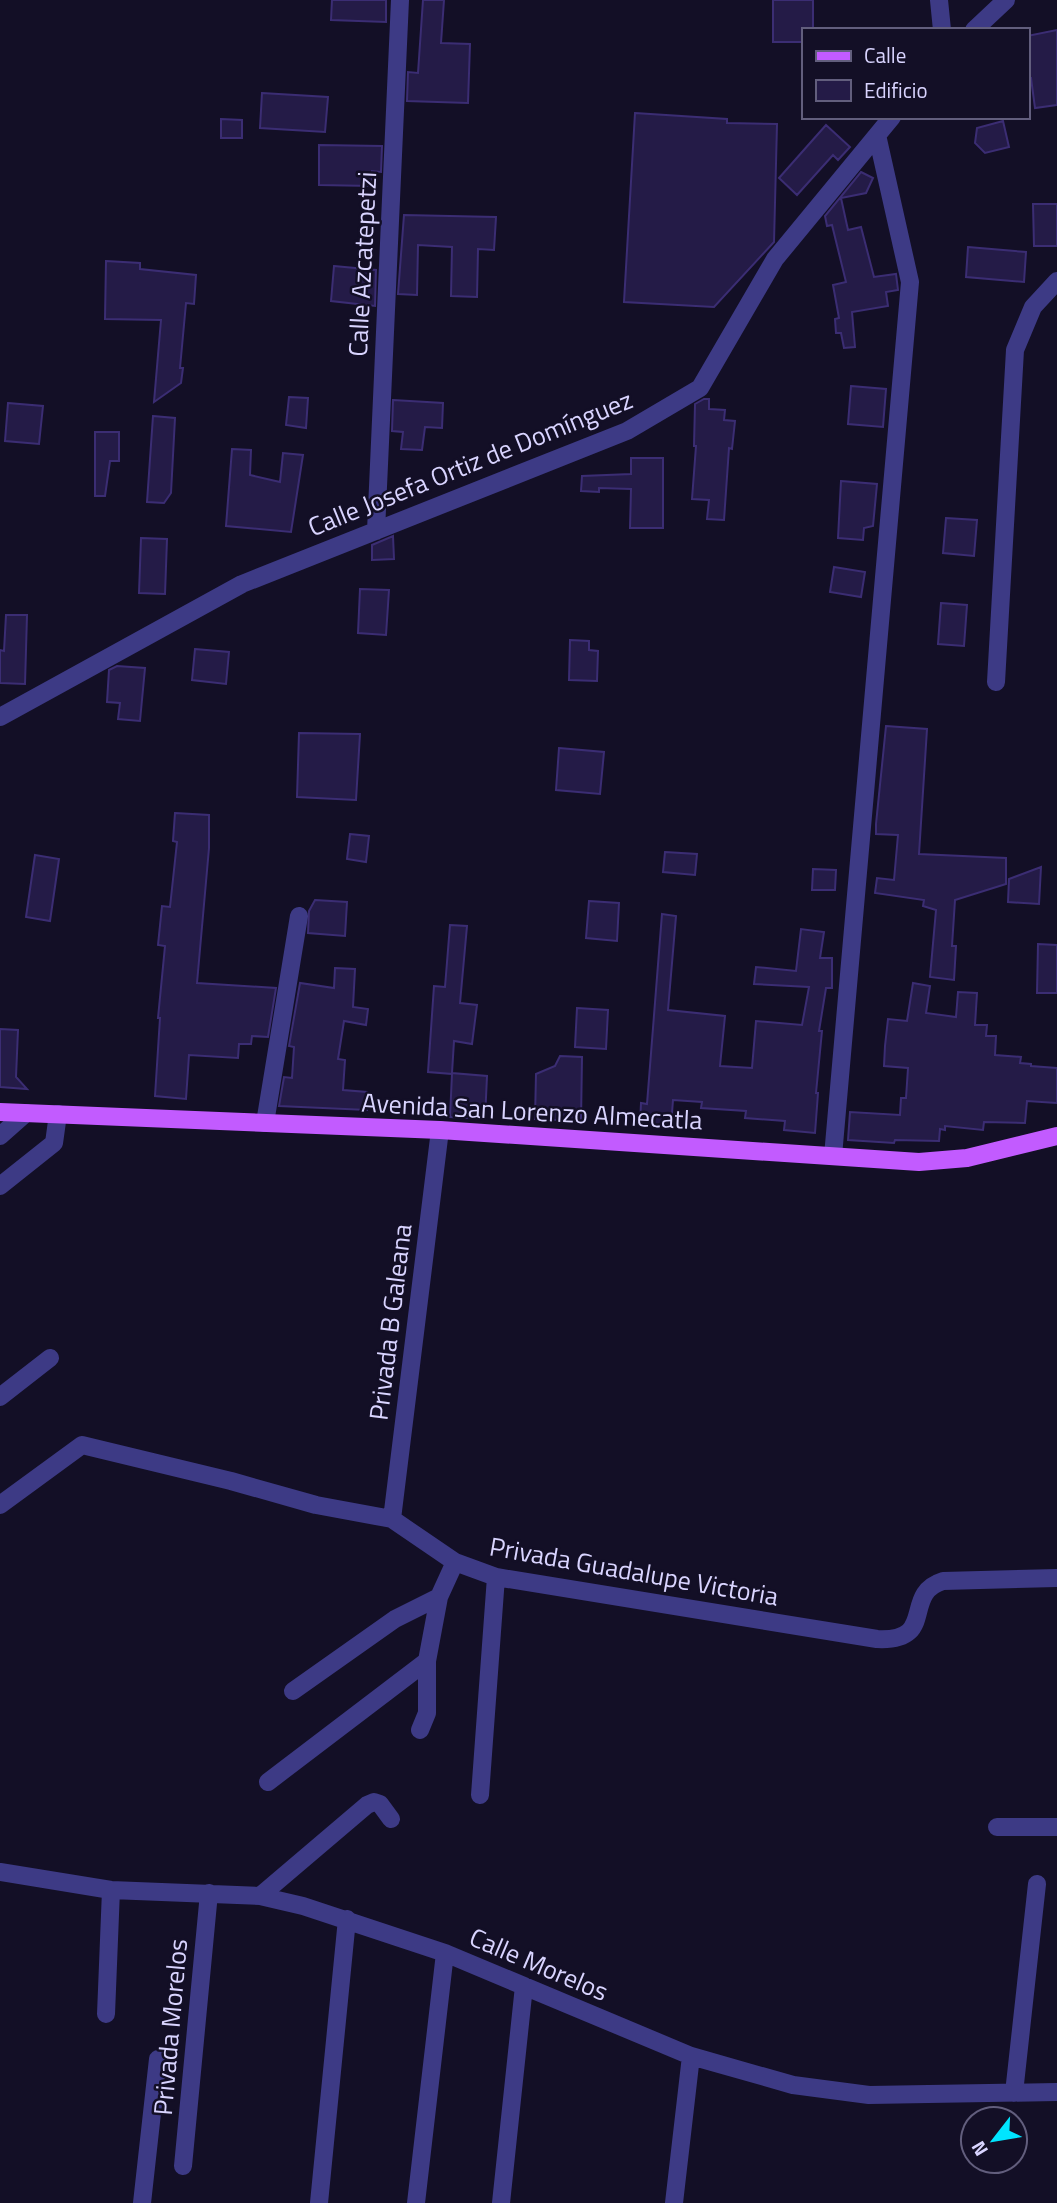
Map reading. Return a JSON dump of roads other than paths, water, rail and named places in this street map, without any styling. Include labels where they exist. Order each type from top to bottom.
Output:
[{"type":"main road","name":"Avenida San Lorenzo Almecatla","points":[[0,1112],[440,1130],[919,1162],[967,1158],[1057,1136]]},
{"type":"street","name":"Calle Azcatepetzi","points":[[376,531],[400,0]]},
{"type":"street","points":[[939,0],[942,28]]},
{"type":"street","points":[[976,28],[1006,0]]},
{"type":"street","name":"Calle Josefa Ortiz de Domínguez","points":[[0,717],[242,584],[626,431],[700,388],[775,259],[890,119]]},
{"type":"street","points":[[833,1156],[910,282],[877,135]]},
{"type":"street","points":[[996,682],[1015,350],[1033,307],[1057,281]]},
{"type":"street","points":[[265,1123],[299,916]]},
{"type":"street","points":[[0,1136],[26,1113]]},
{"type":"street","points":[[0,1186],[54,1143],[58,1114]]},
{"type":"street","name":"Privada B Galeana","points":[[392,1519],[440,1130]]},
{"type":"street","points":[[0,1397],[50,1358]]},
{"type":"street","name":"Privada Guadalupe Victoria","points":[[0,1505],[82,1445],[231,1481],[316,1505],[392,1519],[455,1562],[496,1577],[877,1639],[897,1640],[908,1634],[915,1623],[925,1592],[932,1584],[943,1581],[1057,1578]]},
{"type":"street","points":[[420,1730],[427,1713],[427,1661],[439,1597],[455,1562]]},
{"type":"street","points":[[480,1795],[496,1577]]},
{"type":"street","points":[[293,1690],[395,1619],[439,1597]]},
{"type":"street","points":[[268,1782],[427,1661]]},
{"type":"street","points":[[260,1896],[367,1805],[374,1802],[380,1804],[391,1819]]},
{"type":"street","points":[[997,1827],[1057,1826]]},
{"type":"street","name":"Calle Morelos","points":[[0,1872],[111,1890],[260,1896],[347,1919],[445,1953],[691,2056],[793,2085],[869,2095],[1057,2092]]},
{"type":"street","points":[[1014,2093],[1037,1884]]},
{"type":"street","points":[[106,2014],[111,1890]]},
{"type":"street","name":"Privada Morelos","points":[[183,2166],[209,1893]]},
{"type":"street","points":[[319,2203],[347,1919]]},
{"type":"street","points":[[416,2203],[445,1953]]},
{"type":"street","points":[[501,2203],[524,1986]]},
{"type":"street","points":[[674,2203],[691,2056]]},
{"type":"street","points":[[142,2203],[158,2059]]}]
